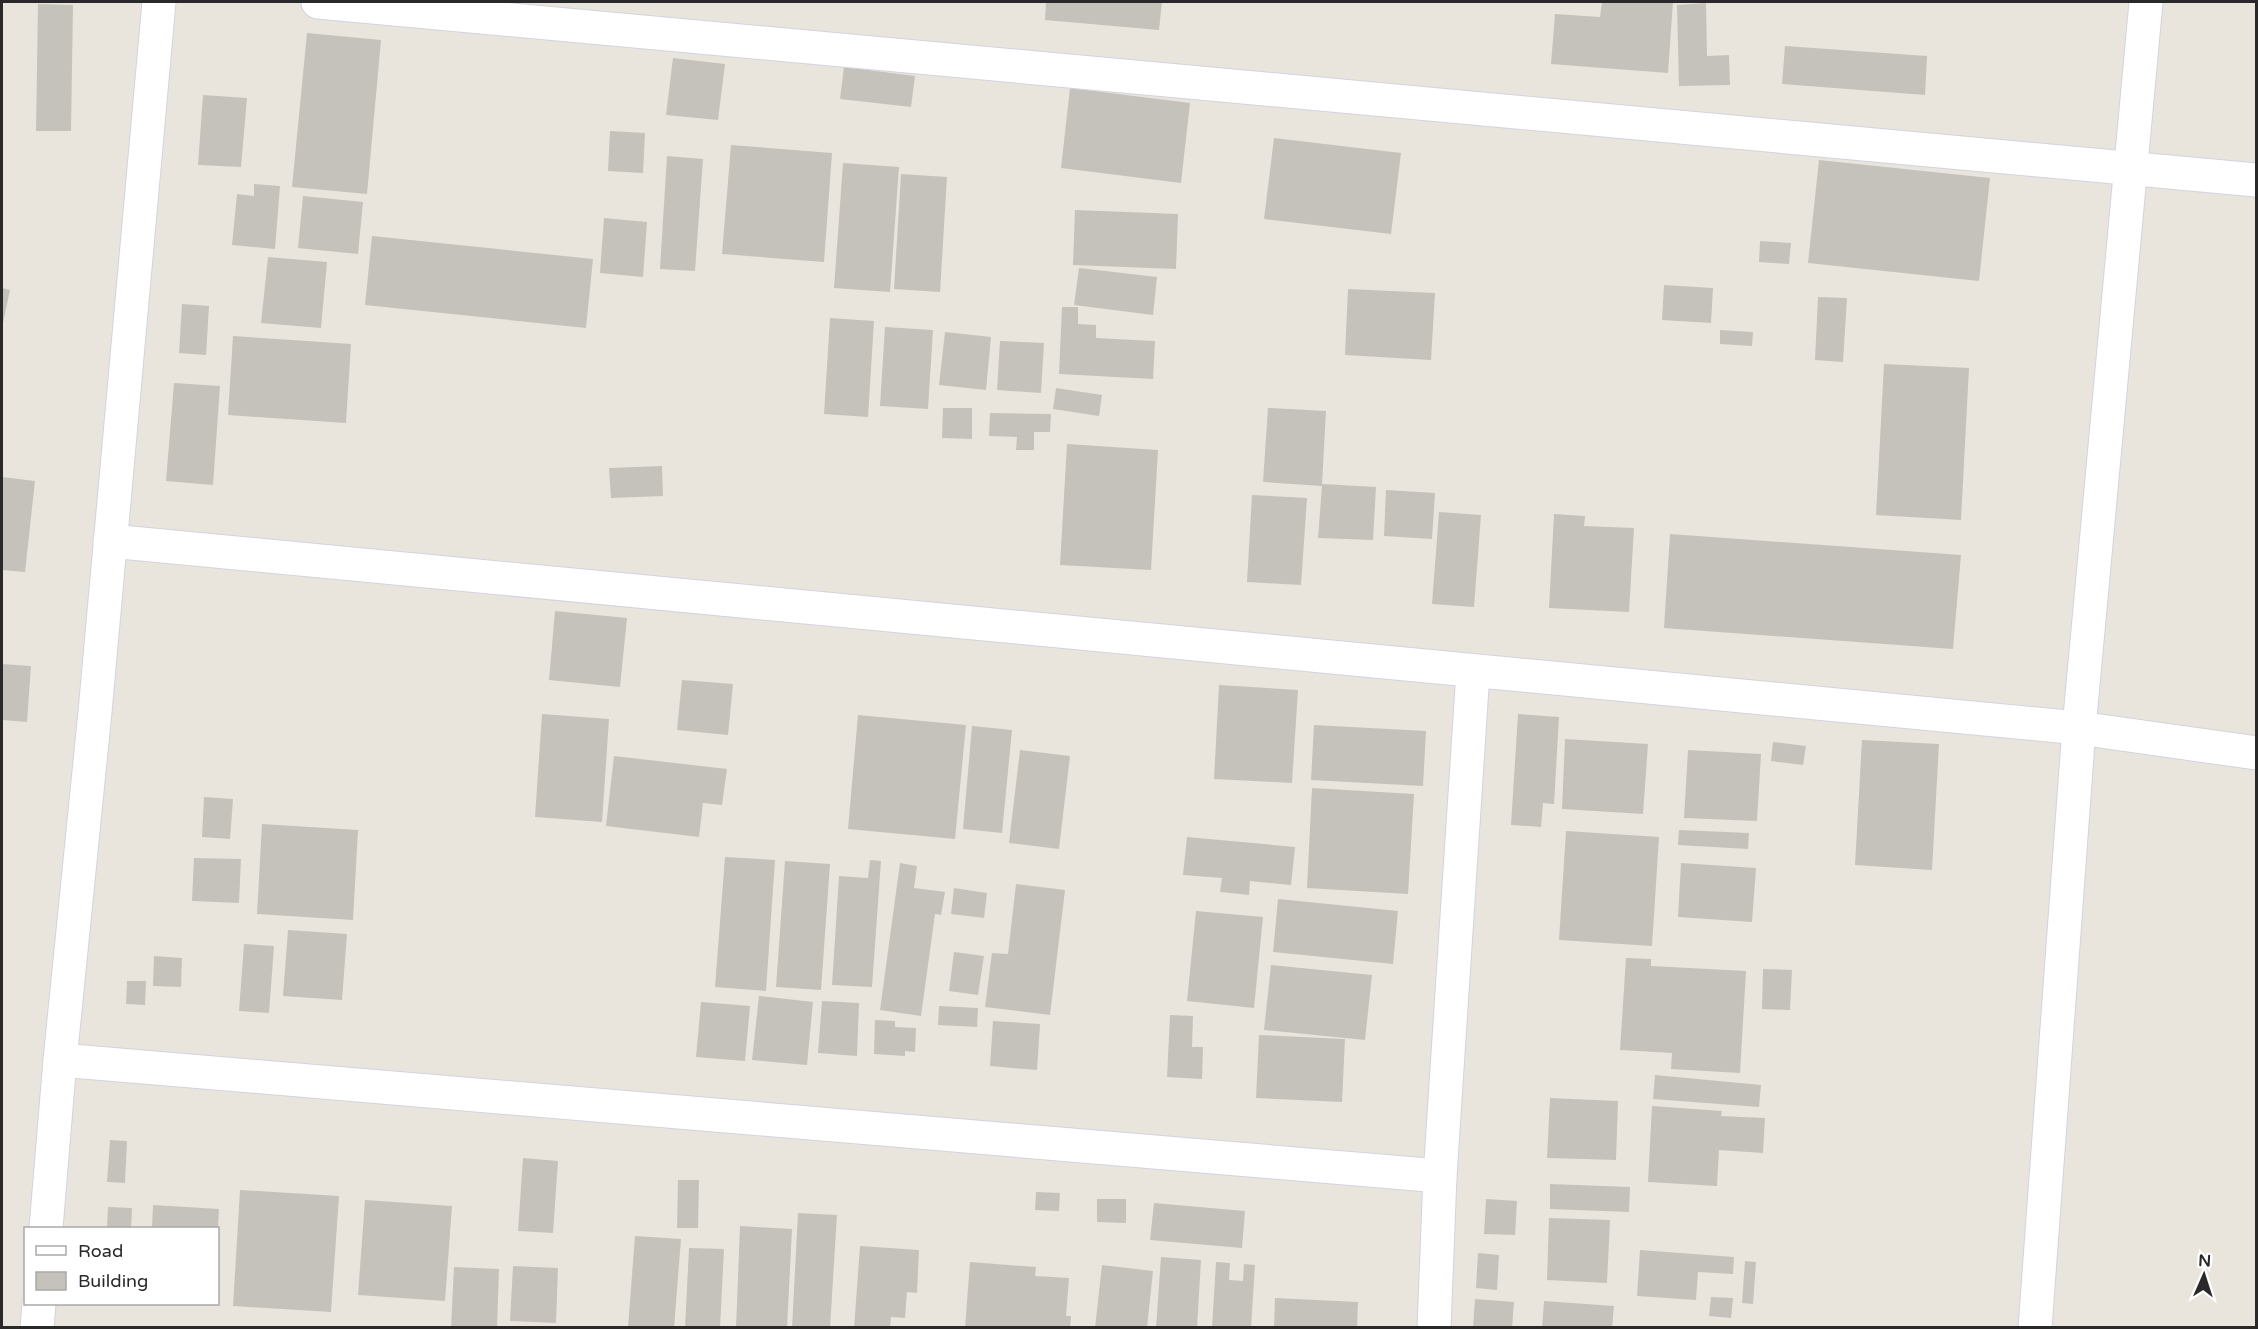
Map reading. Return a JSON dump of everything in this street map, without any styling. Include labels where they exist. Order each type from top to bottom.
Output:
[{"type":"street","points":[[46,1227],[159,2]]},
{"type":"street","points":[[318,2],[2256,180]]},
{"type":"street","points":[[2035,1328],[2079,729],[2146,2]]},
{"type":"street","points":[[110,541],[2079,729],[2256,753]]},
{"type":"street","points":[[1434,1328],[1440,1176],[1473,672]]},
{"type":"street","points":[[60,1060],[1440,1176]]},
{"type":"street","points":[[37,1328],[39,1305]]},
{"type":"building","points":[[1046,2],[1162,2],[1159,30],[1045,20]]},
{"type":"building","points":[[1602,2],[1673,2],[1668,73],[1551,64],[1555,14],[1600,17]]},
{"type":"building","points":[[1706,3],[1707,56],[1729,55],[1730,85],[1679,86],[1677,5]]},
{"type":"building","points":[[38,4],[73,5],[71,131],[36,131]]},
{"type":"building","points":[[307,33],[381,40],[367,194],[292,187]]},
{"type":"building","points":[[1785,46],[1927,56],[1925,95],[1782,84]]},
{"type":"building","points":[[673,58],[725,64],[718,120],[666,115]]},
{"type":"building","points":[[844,67],[915,76],[911,107],[840,99]]},
{"type":"building","points":[[1070,88],[1190,103],[1181,183],[1061,168]]},
{"type":"building","points":[[203,95],[247,98],[241,167],[198,165]]},
{"type":"building","points":[[610,131],[645,133],[643,173],[608,171]]},
{"type":"building","points":[[1274,138],[1401,153],[1391,234],[1264,219]]},
{"type":"building","points":[[731,145],[832,153],[824,262],[722,254]]},
{"type":"building","points":[[667,156],[703,159],[695,271],[660,269]]},
{"type":"building","points":[[1819,160],[1990,178],[1979,281],[1808,263]]},
{"type":"building","points":[[843,163],[899,167],[890,292],[834,288]]},
{"type":"building","points":[[901,174],[947,177],[940,292],[894,289]]},
{"type":"building","points":[[254,184],[280,186],[275,249],[232,245],[237,194],[254,196]]},
{"type":"building","points":[[303,196],[363,202],[358,254],[298,248]]},
{"type":"building","points":[[1075,210],[1178,214],[1176,269],[1073,265]]},
{"type":"building","points":[[604,218],[647,222],[643,277],[600,273]]},
{"type":"building","points":[[372,236],[593,259],[586,328],[365,305]]},
{"type":"building","points":[[1760,241],[1791,243],[1789,264],[1759,262]]},
{"type":"building","points":[[268,257],[327,262],[321,328],[261,323]]},
{"type":"building","points":[[1079,268],[1157,277],[1153,315],[1074,305]]},
{"type":"building","points":[[1664,285],[1713,288],[1711,323],[1662,320]]},
{"type":"building","points":[[2,288],[10,290],[3,323],[2,322]]},
{"type":"building","points":[[1348,289],[1435,293],[1431,360],[1345,355]]},
{"type":"building","points":[[1818,297],[1847,298],[1843,362],[1815,360]]},
{"type":"building","points":[[182,304],[209,306],[206,355],[179,353]]},
{"type":"building","points":[[1062,307],[1078,307],[1078,324],[1096,325],[1096,338],[1155,341],[1153,379],[1059,374]]},
{"type":"building","points":[[830,318],[874,321],[868,417],[824,414]]},
{"type":"building","points":[[885,327],[933,330],[928,409],[880,406]]},
{"type":"building","points":[[1720,330],[1753,332],[1752,346],[1720,344]]},
{"type":"building","points":[[945,332],[991,337],[986,390],[939,385]]},
{"type":"building","points":[[233,336],[351,344],[346,423],[228,415]]},
{"type":"building","points":[[1000,341],[1044,343],[1041,393],[997,390]]},
{"type":"building","points":[[1884,364],[1969,368],[1961,520],[1876,515]]},
{"type":"building","points":[[174,383],[220,386],[213,485],[166,481]]},
{"type":"building","points":[[1056,388],[1102,395],[1099,416],[1053,409]]},
{"type":"building","points":[[943,408],[972,408],[972,439],[942,438]]},
{"type":"building","points":[[1268,408],[1326,411],[1322,484],[1376,487],[1373,540],[1318,538],[1322,486],[1263,482]]},
{"type":"building","points":[[990,413],[1051,414],[1050,432],[1034,432],[1034,450],[1016,450],[1017,437],[989,436]]},
{"type":"building","points":[[1067,444],[1158,450],[1151,570],[1060,565]]},
{"type":"building","points":[[662,466],[663,496],[611,498],[609,468]]},
{"type":"building","points":[[2,477],[35,481],[25,572],[2,570]]},
{"type":"building","points":[[1386,490],[1435,493],[1432,539],[1384,536]]},
{"type":"building","points":[[1252,495],[1307,498],[1301,585],[1247,582]]},
{"type":"building","points":[[1439,512],[1481,515],[1474,607],[1432,604]]},
{"type":"building","points":[[1554,514],[1585,516],[1584,526],[1634,528],[1629,612],[1549,608]]},
{"type":"building","points":[[1670,534],[1961,555],[1953,649],[1664,628]]},
{"type":"building","points":[[555,611],[627,618],[620,687],[549,680]]},
{"type":"building","points":[[2,664],[31,666],[27,722],[2,720]]},
{"type":"building","points":[[682,680],[733,684],[728,735],[677,730]]},
{"type":"building","points":[[1219,685],[1298,690],[1292,783],[1214,779]]},
{"type":"building","points":[[542,714],[609,719],[602,822],[535,817]]},
{"type":"building","points":[[1518,714],[1559,717],[1554,804],[1543,803],[1541,827],[1511,825]]},
{"type":"building","points":[[858,715],[966,725],[955,839],[848,829]]},
{"type":"building","points":[[1314,725],[1426,731],[1423,786],[1311,780]]},
{"type":"building","points":[[972,726],[1012,730],[1002,833],[963,829]]},
{"type":"building","points":[[1565,739],[1648,744],[1643,814],[1562,809]]},
{"type":"building","points":[[1862,740],[1939,744],[1932,870],[1855,865]]},
{"type":"building","points":[[1773,742],[1806,746],[1803,765],[1771,761]]},
{"type":"building","points":[[1020,750],[1070,756],[1059,849],[1009,843]]},
{"type":"building","points":[[1688,750],[1761,754],[1757,821],[1684,818]]},
{"type":"building","points":[[614,756],[727,769],[722,805],[703,803],[699,837],[606,826]]},
{"type":"building","points":[[1312,788],[1414,794],[1408,894],[1307,888]]},
{"type":"building","points":[[204,797],[233,799],[230,839],[202,837]]},
{"type":"building","points":[[262,824],[358,830],[353,920],[257,914]]},
{"type":"building","points":[[1679,830],[1749,833],[1748,849],[1678,845]]},
{"type":"building","points":[[1566,831],[1659,837],[1652,946],[1559,940]]},
{"type":"building","points":[[1187,837],[1295,847],[1291,885],[1250,881],[1249,895],[1220,892],[1222,878],[1183,875]]},
{"type":"building","points":[[725,857],[775,860],[766,991],[715,987]]},
{"type":"building","points":[[194,858],[241,859],[239,903],[192,901]]},
{"type":"building","points":[[870,860],[881,861],[872,987],[832,985],[839,876],[868,878]]},
{"type":"building","points":[[785,861],[830,864],[821,990],[776,987]]},
{"type":"building","points":[[900,863],[917,866],[914,888],[945,892],[941,915],[935,914],[921,1016],[880,1010]]},
{"type":"building","points":[[1681,863],[1756,868],[1752,922],[1678,917]]},
{"type":"building","points":[[1016,884],[1065,890],[1050,1015],[985,1007],[992,953],[1008,954]]},
{"type":"building","points":[[954,888],[987,893],[984,918],[951,914]]},
{"type":"building","points":[[1278,899],[1398,911],[1393,964],[1273,952]]},
{"type":"building","points":[[1196,911],[1263,917],[1254,1008],[1187,1001]]},
{"type":"building","points":[[288,930],[347,934],[342,1000],[283,996]]},
{"type":"building","points":[[244,944],[274,946],[269,1013],[239,1011]]},
{"type":"building","points":[[954,952],[984,956],[978,995],[949,991]]},
{"type":"building","points":[[154,956],[182,958],[181,987],[153,986]]},
{"type":"building","points":[[1626,958],[1651,959],[1651,966],[1746,971],[1740,1073],[1671,1069],[1672,1053],[1620,1050]]},
{"type":"building","points":[[1271,965],[1372,975],[1365,1040],[1264,1030]]},
{"type":"building","points":[[1763,969],[1792,970],[1790,1010],[1762,1009]]},
{"type":"building","points":[[127,981],[146,981],[145,1005],[126,1004]]},
{"type":"building","points":[[759,996],[813,1002],[807,1065],[752,1060]]},
{"type":"building","points":[[822,1001],[859,1003],[857,1056],[818,1053]]},
{"type":"building","points":[[701,1002],[750,1006],[745,1061],[696,1057]]},
{"type":"building","points":[[939,1006],[978,1008],[977,1027],[938,1025]]},
{"type":"building","points":[[1170,1015],[1193,1016],[1192,1047],[1203,1047],[1202,1079],[1167,1077]]},
{"type":"building","points":[[875,1020],[895,1021],[895,1027],[916,1028],[915,1052],[905,1051],[905,1056],[874,1054]]},
{"type":"building","points":[[993,1021],[1040,1024],[1037,1070],[990,1066]]},
{"type":"building","points":[[1259,1035],[1345,1039],[1342,1102],[1256,1098]]},
{"type":"building","points":[[1655,1075],[1761,1085],[1759,1107],[1653,1099]]},
{"type":"building","points":[[1550,1098],[1618,1101],[1616,1160],[1547,1158]]},
{"type":"building","points":[[1652,1106],[1722,1111],[1721,1116],[1765,1118],[1763,1153],[1719,1150],[1717,1186],[1648,1182]]},
{"type":"building","points":[[110,1140],[127,1141],[125,1183],[107,1182]]},
{"type":"building","points":[[523,1158],[558,1161],[553,1233],[518,1231]]},
{"type":"building","points":[[678,1180],[699,1180],[698,1228],[677,1228]]},
{"type":"building","points":[[1550,1184],[1630,1187],[1629,1212],[1550,1209]]},
{"type":"building","points":[[240,1190],[339,1196],[331,1312],[233,1306]]},
{"type":"building","points":[[1036,1192],[1060,1193],[1059,1211],[1035,1210]]},
{"type":"building","points":[[1097,1199],[1126,1199],[1126,1223],[1097,1222]]},
{"type":"building","points":[[1486,1199],[1517,1201],[1515,1235],[1484,1234]]},
{"type":"building","points":[[365,1200],[452,1206],[445,1301],[358,1295]]},
{"type":"building","points":[[1154,1203],[1245,1211],[1242,1248],[1150,1240]]},
{"type":"building","points":[[153,1205],[219,1209],[218,1227],[152,1227]]},
{"type":"building","points":[[108,1207],[132,1208],[131,1227],[107,1227]]},
{"type":"building","points":[[798,1213],[837,1215],[830,1328],[792,1328]]},
{"type":"building","points":[[1549,1218],[1610,1220],[1607,1283],[1547,1280]]},
{"type":"building","points":[[740,1226],[792,1229],[787,1328],[736,1328]]},
{"type":"building","points":[[635,1236],[681,1239],[674,1328],[628,1328]]},
{"type":"building","points":[[860,1246],[919,1250],[917,1293],[907,1292],[905,1318],[891,1317],[890,1328],[854,1328]]},
{"type":"building","points":[[689,1248],[724,1249],[720,1328],[685,1328]]},
{"type":"building","points":[[1640,1250],[1734,1257],[1733,1274],[1698,1272],[1696,1300],[1637,1296]]},
{"type":"building","points":[[1478,1253],[1499,1255],[1497,1290],[1476,1288]]},
{"type":"building","points":[[1161,1257],[1201,1260],[1197,1328],[1156,1328]]},
{"type":"building","points":[[1745,1261],[1756,1262],[1753,1304],[1742,1303]]},
{"type":"building","points":[[970,1262],[1036,1267],[1035,1276],[1069,1278],[1066,1316],[1071,1316],[1070,1328],[965,1328]]},
{"type":"building","points":[[1216,1262],[1230,1263],[1229,1280],[1243,1281],[1244,1264],[1255,1265],[1251,1328],[1212,1328]]},
{"type":"building","points":[[1102,1265],[1153,1271],[1147,1328],[1095,1328]]},
{"type":"building","points":[[513,1266],[558,1268],[556,1323],[510,1321]]},
{"type":"building","points":[[454,1267],[499,1269],[497,1328],[451,1328]]},
{"type":"building","points":[[1711,1297],[1733,1298],[1731,1318],[1709,1316]]},
{"type":"building","points":[[1275,1298],[1358,1302],[1357,1328],[1274,1328]]},
{"type":"building","points":[[1475,1299],[1514,1302],[1512,1328],[1473,1328]]},
{"type":"building","points":[[1544,1301],[1614,1306],[1612,1328],[1542,1328]]}]
